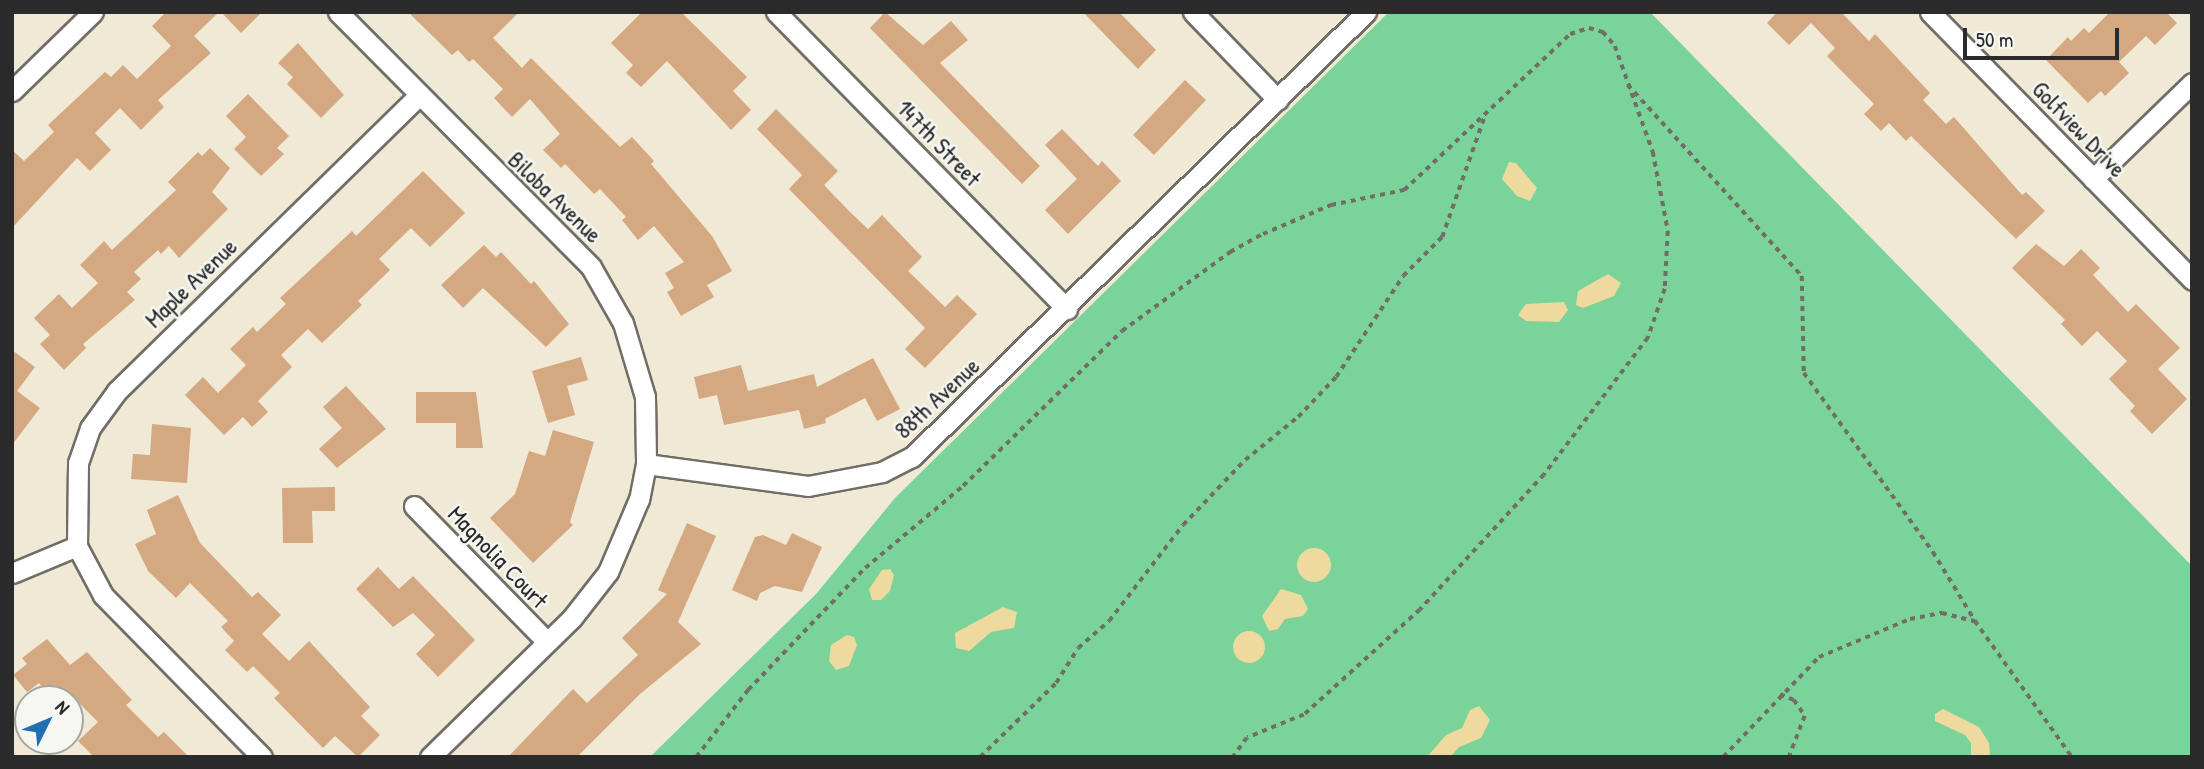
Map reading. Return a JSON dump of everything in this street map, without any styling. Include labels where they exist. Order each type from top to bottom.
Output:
[{"type":"street","points":[[15,82],[93,12]]},
{"type":"street","name":"Biloba Avenue","points":[[338,12],[529,208],[571,243],[606,290],[636,358],[645,397],[646,464]]},
{"type":"street","name":"147th Street","points":[[776,12],[1067,309]]},
{"type":"street","points":[[1193,12],[1278,100]]},
{"type":"street","name":"88th Avenue","points":[[646,464],[808,486],[882,472],[932,441],[1366,12]]},
{"type":"street","name":"Golfview Drive","points":[[1930,12],[2192,280]]},
{"type":"street","points":[[2093,179],[2192,83]]},
{"type":"street","name":"Maple Avenue","points":[[262,757],[103,595],[77,546],[78,463],[90,428],[111,398],[419,95]]},
{"type":"street","points":[[430,757],[547,642],[608,572],[632,520],[646,464]]},
{"type":"street","name":"Magnolia Court","points":[[414,506],[547,642]]},
{"type":"street","points":[[12,573],[77,546]]},
{"type":"path","points":[[696,757],[747,691],[864,568],[963,486],[1122,331],[1218,260],[1264,234],[1331,205],[1404,190],[1552,50],[1581,29],[1597,29],[1611,39],[1653,152],[1668,231],[1665,289],[1648,338],[1544,475],[1420,610],[1304,715],[1247,738],[1234,757]]},
{"type":"path","points":[[1627,84],[1802,276],[1804,373],[1933,552],[1977,624],[2072,757]]},
{"type":"path","points":[[980,757],[1056,683],[1078,648],[1109,621],[1183,525],[1245,460],[1298,417],[1336,377],[1403,276],[1442,237],[1486,114]]},
{"type":"path","points":[[1723,757],[1780,694],[1819,657],[1910,619],[1942,613],[1977,624]]},
{"type":"path","points":[[1780,694],[1794,700],[1805,716],[1789,757]]},
{"type":"green space","points":[[1389,12],[1650,12],[2192,566],[2192,757],[650,757],[817,593],[895,498]]},
{"type":"sand","points":[[1509,162],[1516,163],[1537,188],[1530,201],[1517,196],[1502,179]]},
{"type":"sand","points":[[1608,274],[1621,283],[1614,296],[1583,308],[1576,305],[1578,291]]},
{"type":"sand","points":[[1564,302],[1568,310],[1559,322],[1526,321],[1518,315],[1526,304]]},
{"type":"sand","points":[[1314,548],[1326,553],[1331,565],[1326,577],[1314,582],[1302,577],[1297,565],[1302,553]]},
{"type":"sand","points":[[890,569],[894,575],[890,591],[881,600],[872,600],[869,589],[882,570]]},
{"type":"sand","points":[[1281,589],[1301,595],[1308,609],[1303,616],[1285,619],[1278,629],[1269,631],[1262,616]]},
{"type":"sand","points":[[1003,607],[1017,612],[1014,628],[991,632],[969,651],[956,648],[955,633]]},
{"type":"sand","points":[[1249,631],[1260,636],[1265,647],[1260,658],[1249,663],[1238,658],[1233,647],[1238,636]]},
{"type":"sand","points":[[847,635],[854,637],[857,645],[849,666],[836,670],[829,661],[831,645]]},
{"type":"sand","points":[[1479,706],[1490,720],[1481,738],[1459,747],[1450,757],[1427,757],[1446,735],[1462,728],[1470,710]]},
{"type":"sand","points":[[1943,709],[1979,727],[1989,743],[1990,757],[1971,757],[1971,743],[1965,735],[1935,721],[1935,714]]},
{"type":"building","points":[[166,12],[219,12],[194,36],[211,53],[158,100],[164,107],[141,130],[120,108],[95,133],[111,150],[90,171],[77,158],[12,228],[12,150],[24,161],[54,132],[48,125],[105,72],[111,77],[123,65],[137,79],[171,46],[152,26]]},
{"type":"building","points":[[221,12],[262,12],[241,33]]},
{"type":"building","points":[[408,12],[519,12],[493,38],[522,68],[531,58],[620,147],[632,137],[654,161],[651,164],[712,236],[732,271],[707,285],[714,297],[681,316],[667,292],[674,288],[665,273],[684,262],[654,226],[638,240],[622,220],[626,217],[600,189],[594,194],[565,164],[561,168],[543,150],[560,134],[530,99],[512,117],[494,98],[503,89],[473,59],[469,62],[458,50],[452,55]]},
{"type":"building","points":[[642,12],[681,12],[747,77],[733,91],[751,110],[731,130],[667,61],[641,87],[626,73],[633,65],[611,43]]},
{"type":"building","points":[[885,12],[923,45],[951,21],[968,40],[940,63],[1040,166],[1022,184],[870,28]]},
{"type":"building","points":[[1083,12],[1119,12],[1156,50],[1138,69]]},
{"type":"building","points":[[1777,12],[1841,12],[1869,41],[1875,34],[1930,93],[1923,100],[1946,124],[1954,117],[2022,195],[2026,192],[2045,211],[2016,239],[1911,136],[1906,141],[1889,123],[1881,131],[1864,114],[1874,104],[1827,56],[1835,48],[1811,23],[1789,45],[1767,23]]},
{"type":"building","points":[[2110,12],[2166,12],[2177,23],[2155,45],[2146,36],[2119,62],[2129,73],[2105,96],[2101,91],[2088,103],[2046,60],[2068,37],[2071,41],[2084,28],[2089,33]]},
{"type":"building","points":[[298,43],[344,95],[321,118],[287,84],[293,77],[278,63]]},
{"type":"building","points":[[1185,80],[1206,100],[1154,155],[1133,135]]},
{"type":"building","points":[[248,94],[289,136],[277,148],[284,154],[261,176],[234,149],[246,137],[226,116]]},
{"type":"building","points":[[776,109],[838,171],[824,185],[849,211],[868,229],[882,215],[922,257],[908,271],[945,307],[957,295],[977,314],[925,368],[905,349],[925,328],[789,189],[802,175],[757,129]]},
{"type":"building","points":[[1062,129],[1098,166],[1102,161],[1121,181],[1068,234],[1045,210],[1077,179],[1045,145]]},
{"type":"building","points":[[210,148],[230,168],[212,192],[228,209],[179,258],[169,246],[161,254],[158,250],[134,272],[141,279],[127,292],[135,300],[83,344],[86,348],[64,370],[40,344],[50,335],[34,318],[59,294],[72,308],[98,283],[80,265],[104,241],[112,250],[176,190],[168,182],[198,152],[202,156]]},
{"type":"building","points":[[423,171],[465,213],[430,247],[411,228],[379,259],[390,270],[358,301],[362,305],[322,343],[308,329],[281,355],[292,367],[258,401],[268,412],[252,427],[243,417],[224,435],[185,395],[203,377],[218,393],[246,365],[230,349],[253,327],[257,332],[286,304],[280,298],[352,231],[356,236]]},
{"type":"building","points":[[2036,244],[2064,266],[2081,249],[2100,268],[2093,275],[2128,312],[2136,304],[2180,348],[2158,369],[2187,399],[2152,434],[2130,411],[2135,406],[2109,379],[2127,361],[2097,331],[2082,346],[2061,324],[2065,320],[2012,268]]},
{"type":"building","points":[[484,245],[496,257],[501,252],[531,284],[534,281],[569,324],[546,347],[483,288],[463,308],[441,285]]},
{"type":"building","points":[[12,350],[35,367],[17,391],[40,408],[12,445]]},
{"type":"building","points":[[581,357],[588,380],[567,386],[575,415],[548,423],[532,371]]},
{"type":"building","points":[[873,358],[900,409],[877,421],[865,398],[825,419],[826,423],[804,429],[799,410],[724,425],[717,395],[699,399],[694,377],[741,365],[748,391],[814,374],[817,387]]},
{"type":"building","points":[[346,386],[386,429],[337,468],[319,449],[342,428],[323,407]]},
{"type":"building","points":[[416,392],[476,392],[483,448],[456,448],[456,423],[416,423]]},
{"type":"building","points":[[152,424],[191,428],[187,483],[131,479],[133,454],[150,455]]},
{"type":"building","points":[[553,430],[594,442],[570,522],[573,525],[533,563],[490,518],[515,494],[529,451],[545,456]]},
{"type":"building","points":[[335,487],[335,511],[312,511],[313,543],[283,543],[282,488]]},
{"type":"building","points":[[178,495],[200,543],[252,597],[258,592],[281,615],[262,634],[289,661],[309,641],[370,707],[361,716],[380,735],[358,757],[335,736],[323,748],[274,698],[280,693],[253,666],[247,672],[225,650],[234,641],[221,627],[228,621],[190,583],[176,598],[148,571],[135,544],[156,534],[147,510]]},
{"type":"building","points":[[687,523],[716,536],[678,622],[701,644],[640,694],[577,757],[508,757],[573,689],[587,703],[638,655],[622,638],[667,594],[658,590]]},
{"type":"building","points":[[792,533],[822,547],[802,592],[775,586],[760,593],[757,601],[732,590],[755,537],[763,535],[786,545]]},
{"type":"building","points":[[378,567],[399,589],[413,576],[475,640],[438,677],[416,654],[435,635],[413,613],[393,627],[356,589]]},
{"type":"building","points":[[47,639],[70,665],[87,652],[132,700],[126,705],[158,737],[164,732],[189,757],[94,757],[84,747],[84,735],[98,722],[84,708],[84,685],[21,685],[13,675],[27,664],[22,658]]}]
